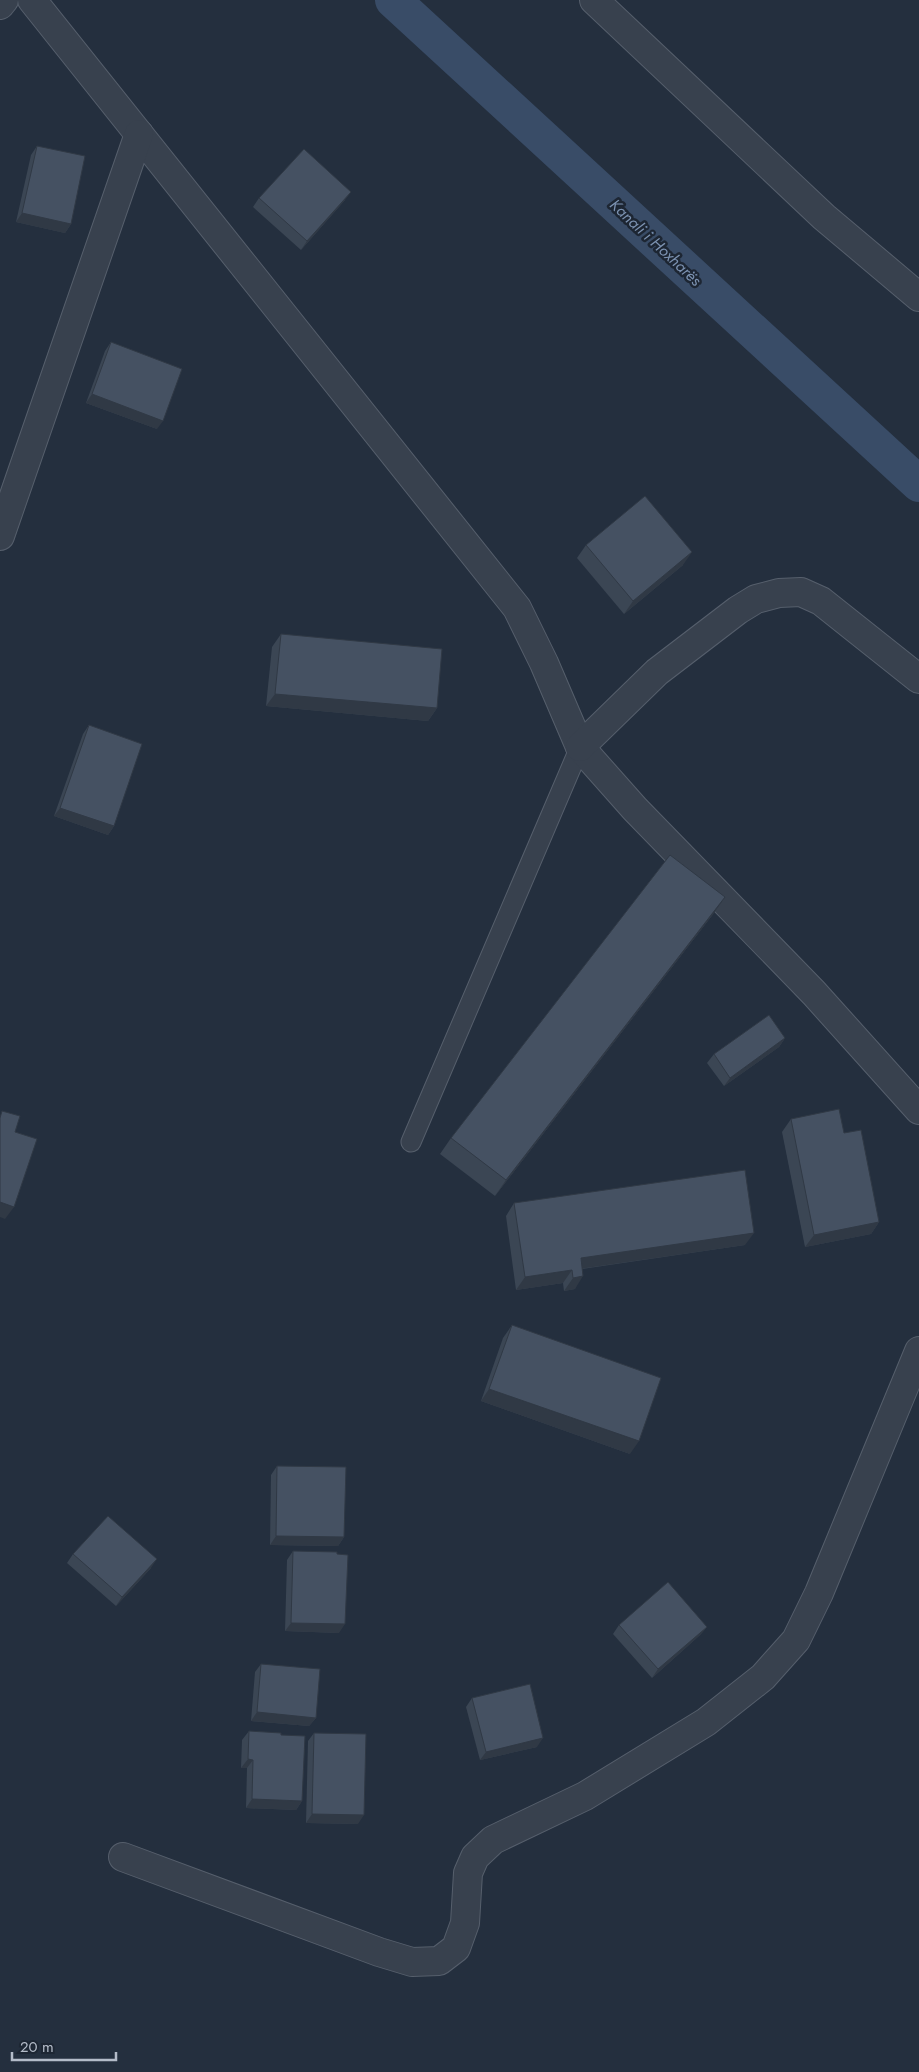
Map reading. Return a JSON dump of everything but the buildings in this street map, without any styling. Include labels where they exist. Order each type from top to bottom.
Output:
[{"type":"street","points":[[0,5],[4,0]]},
{"type":"street","points":[[32,0],[517,608],[544,663],[580,747],[635,809],[814,993],[919,1110]]},
{"type":"street","points":[[594,0],[824,217],[919,297]]},
{"type":"street","points":[[0,536],[140,134]]},
{"type":"street","points":[[580,747],[658,672],[738,610],[756,599],[779,593],[801,592],[821,601],[919,679]]},
{"type":"street","points":[[123,1857],[379,1952],[412,1962],[439,1961],[456,1948],[465,1923],[468,1873],[475,1856],[493,1840],[585,1796],[706,1722],[762,1677],[796,1640],[820,1594],[919,1351]]},
{"type":"lane","points":[[411,1142],[580,747]]},
{"type":"waterway","name":"Kanali i Hoxharës","points":[[393,0],[919,484]]}]
